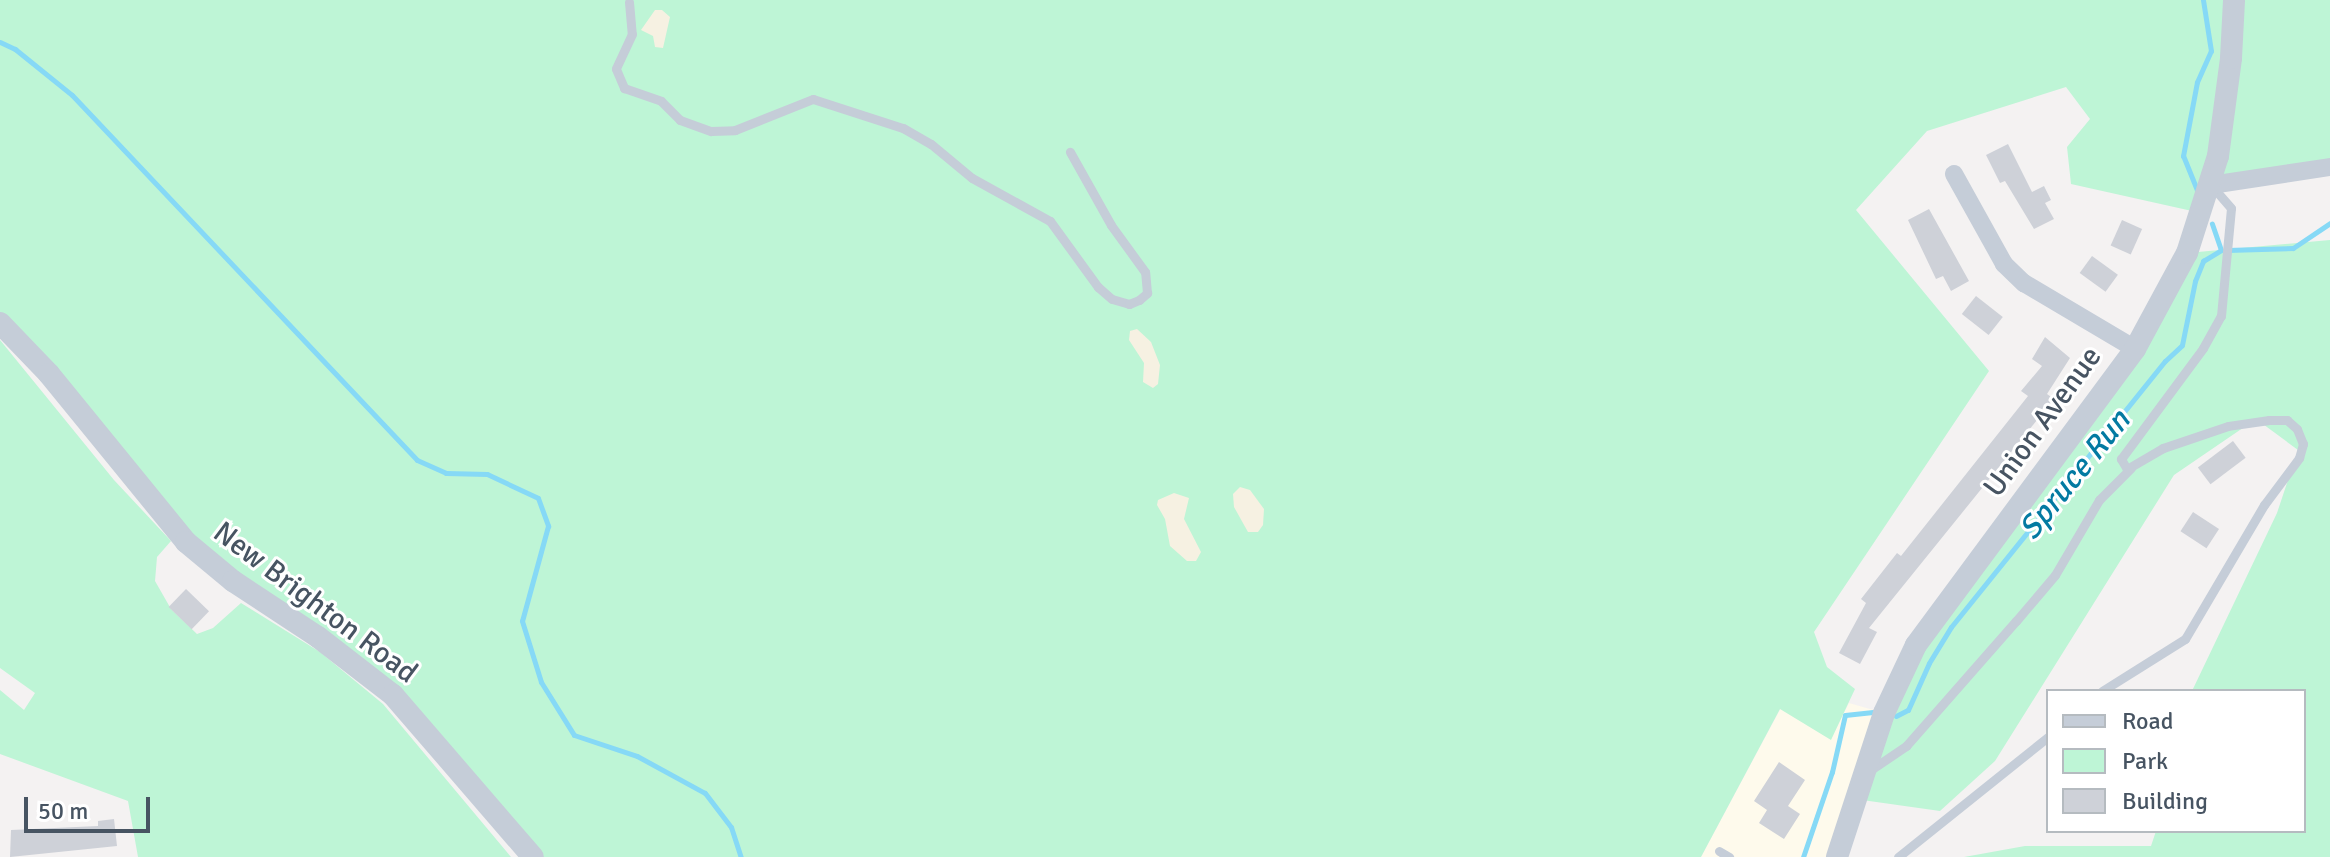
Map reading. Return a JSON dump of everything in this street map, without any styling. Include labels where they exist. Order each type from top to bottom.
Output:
[{"type":"street","name":"Union Avenue","points":[[1837,857],[1884,713],[1916,645],[2135,349],[2187,253],[2211,185],[2231,58],[2234,0]]},
{"type":"street","points":[[2211,185],[2330,167]]},
{"type":"street","points":[[1954,174],[2004,264],[2024,283],[2135,349]]},
{"type":"street","name":"New Brighton Road","points":[[0,323],[49,374],[186,542],[244,589],[318,637],[393,695],[533,857]]},
{"type":"lane","points":[[629,2],[632,34],[616,69],[624,88],[661,101],[680,120],[711,131],[735,130],[813,99],[903,128],[931,144],[972,178],[1050,221],[1098,287],[1112,299],[1129,304],[1139,300],[1147,293],[1145,272],[1111,225],[1070,152]]},
{"type":"lane","points":[[2131,468],[2127,469],[2121,459],[2203,348],[2221,316],[2231,208],[2211,185]]},
{"type":"lane","points":[[1863,776],[1906,746],[2016,621],[2055,575],[2099,500],[2131,468],[2163,448],[2228,426],[2287,420],[2297,429],[2303,444],[2299,458],[2264,505],[2185,639],[2105,689]]},
{"type":"lane","points":[[1898,857],[2046,739]]},
{"type":"lane","points":[[1719,851],[1729,857]]},
{"type":"shaded area","points":[[1849,703],[1884,713],[1837,857],[1701,857],[1781,708],[1831,739]]},
{"type":"green space","points":[[0,0],[2330,0],[2330,167],[2211,185],[2201,213],[2071,184],[2067,147],[2090,119],[2066,87],[1927,131],[1856,210],[1989,371],[1814,632],[1827,667],[1855,689],[1831,740],[1780,709],[1701,857],[533,857],[393,695],[233,581],[0,323]]},
{"type":"green space","points":[[2330,240],[2330,857],[1964,857],[2025,846],[2151,846],[2155,833],[2306,833],[2306,689],[2193,689],[2277,513],[2298,450],[2256,419],[2174,475],[1995,761],[1940,811],[1855,799],[1916,645],[2135,349],[2187,253]]},
{"type":"green space","points":[[0,340],[114,480],[171,541],[157,557],[155,581],[171,609],[197,634],[213,628],[241,603],[320,652],[383,704],[511,857],[138,857],[128,801],[0,754],[0,690],[24,710],[35,693],[0,668]]},
{"type":"sand","points":[[655,10],[662,10],[670,17],[663,48],[655,47],[653,36],[641,30]]},
{"type":"sand","points":[[1137,329],[1151,342],[1160,365],[1158,384],[1153,388],[1143,382],[1144,363],[1129,340],[1130,331]]},
{"type":"sand","points":[[1240,487],[1250,490],[1264,509],[1263,525],[1258,532],[1248,532],[1234,507],[1233,494]]},
{"type":"sand","points":[[1174,493],[1189,498],[1184,519],[1201,552],[1196,561],[1187,561],[1170,546],[1165,519],[1157,505],[1158,500]]},
{"type":"building","points":[[2008,144],[2032,192],[2044,186],[2051,200],[2045,203],[2054,219],[2034,229],[2005,181],[2000,183],[1986,155]]},
{"type":"building","points":[[1929,209],[1969,281],[1951,291],[1943,276],[1936,279],[1908,220]]},
{"type":"building","points":[[2122,220],[2142,229],[2131,255],[2111,246]]},
{"type":"building","points":[[2092,256],[2118,275],[2106,292],[2080,273]]},
{"type":"building","points":[[1976,296],[2003,317],[1989,335],[1962,314]]},
{"type":"building","points":[[2045,337],[2070,358],[2047,394],[2054,399],[1869,628],[1877,632],[1860,664],[1839,653],[1866,603],[1861,599],[1897,553],[1901,556],[2028,396],[2021,391],[2042,366],[2032,359]]},
{"type":"building","points":[[2233,441],[2246,458],[2210,484],[2198,467]]},
{"type":"building","points":[[2193,512],[2219,529],[2206,548],[2180,531]]},
{"type":"building","points":[[186,589],[209,611],[192,629],[169,607]]},
{"type":"building","points":[[1779,762],[1805,780],[1788,806],[1800,814],[1784,839],[1759,823],[1767,810],[1754,801]]},
{"type":"building","points":[[114,819],[117,846],[10,857],[11,830],[98,826],[98,821]]},
{"type":"waterway","name":"Spruce Run","points":[[2197,190],[2183,156],[2197,82],[2211,51],[2203,0]]},
{"type":"waterway","points":[[0,42],[15,49],[72,95],[417,460],[446,473],[487,474],[538,498],[548,526],[522,621],[541,682],[574,735],[637,756],[705,793],[731,827],[741,857]]},
{"type":"waterway","points":[[2227,250],[2293,248],[2330,223]]},
{"type":"waterway","name":"Spruce Run","points":[[1896,716],[1908,710],[1929,663],[1951,627],[2165,361],[2182,345],[2195,281],[2203,261],[2221,250],[2212,224]]},
{"type":"waterway","name":"Spruce Run","points":[[1803,857],[1832,772],[1845,715],[1873,712]]}]
